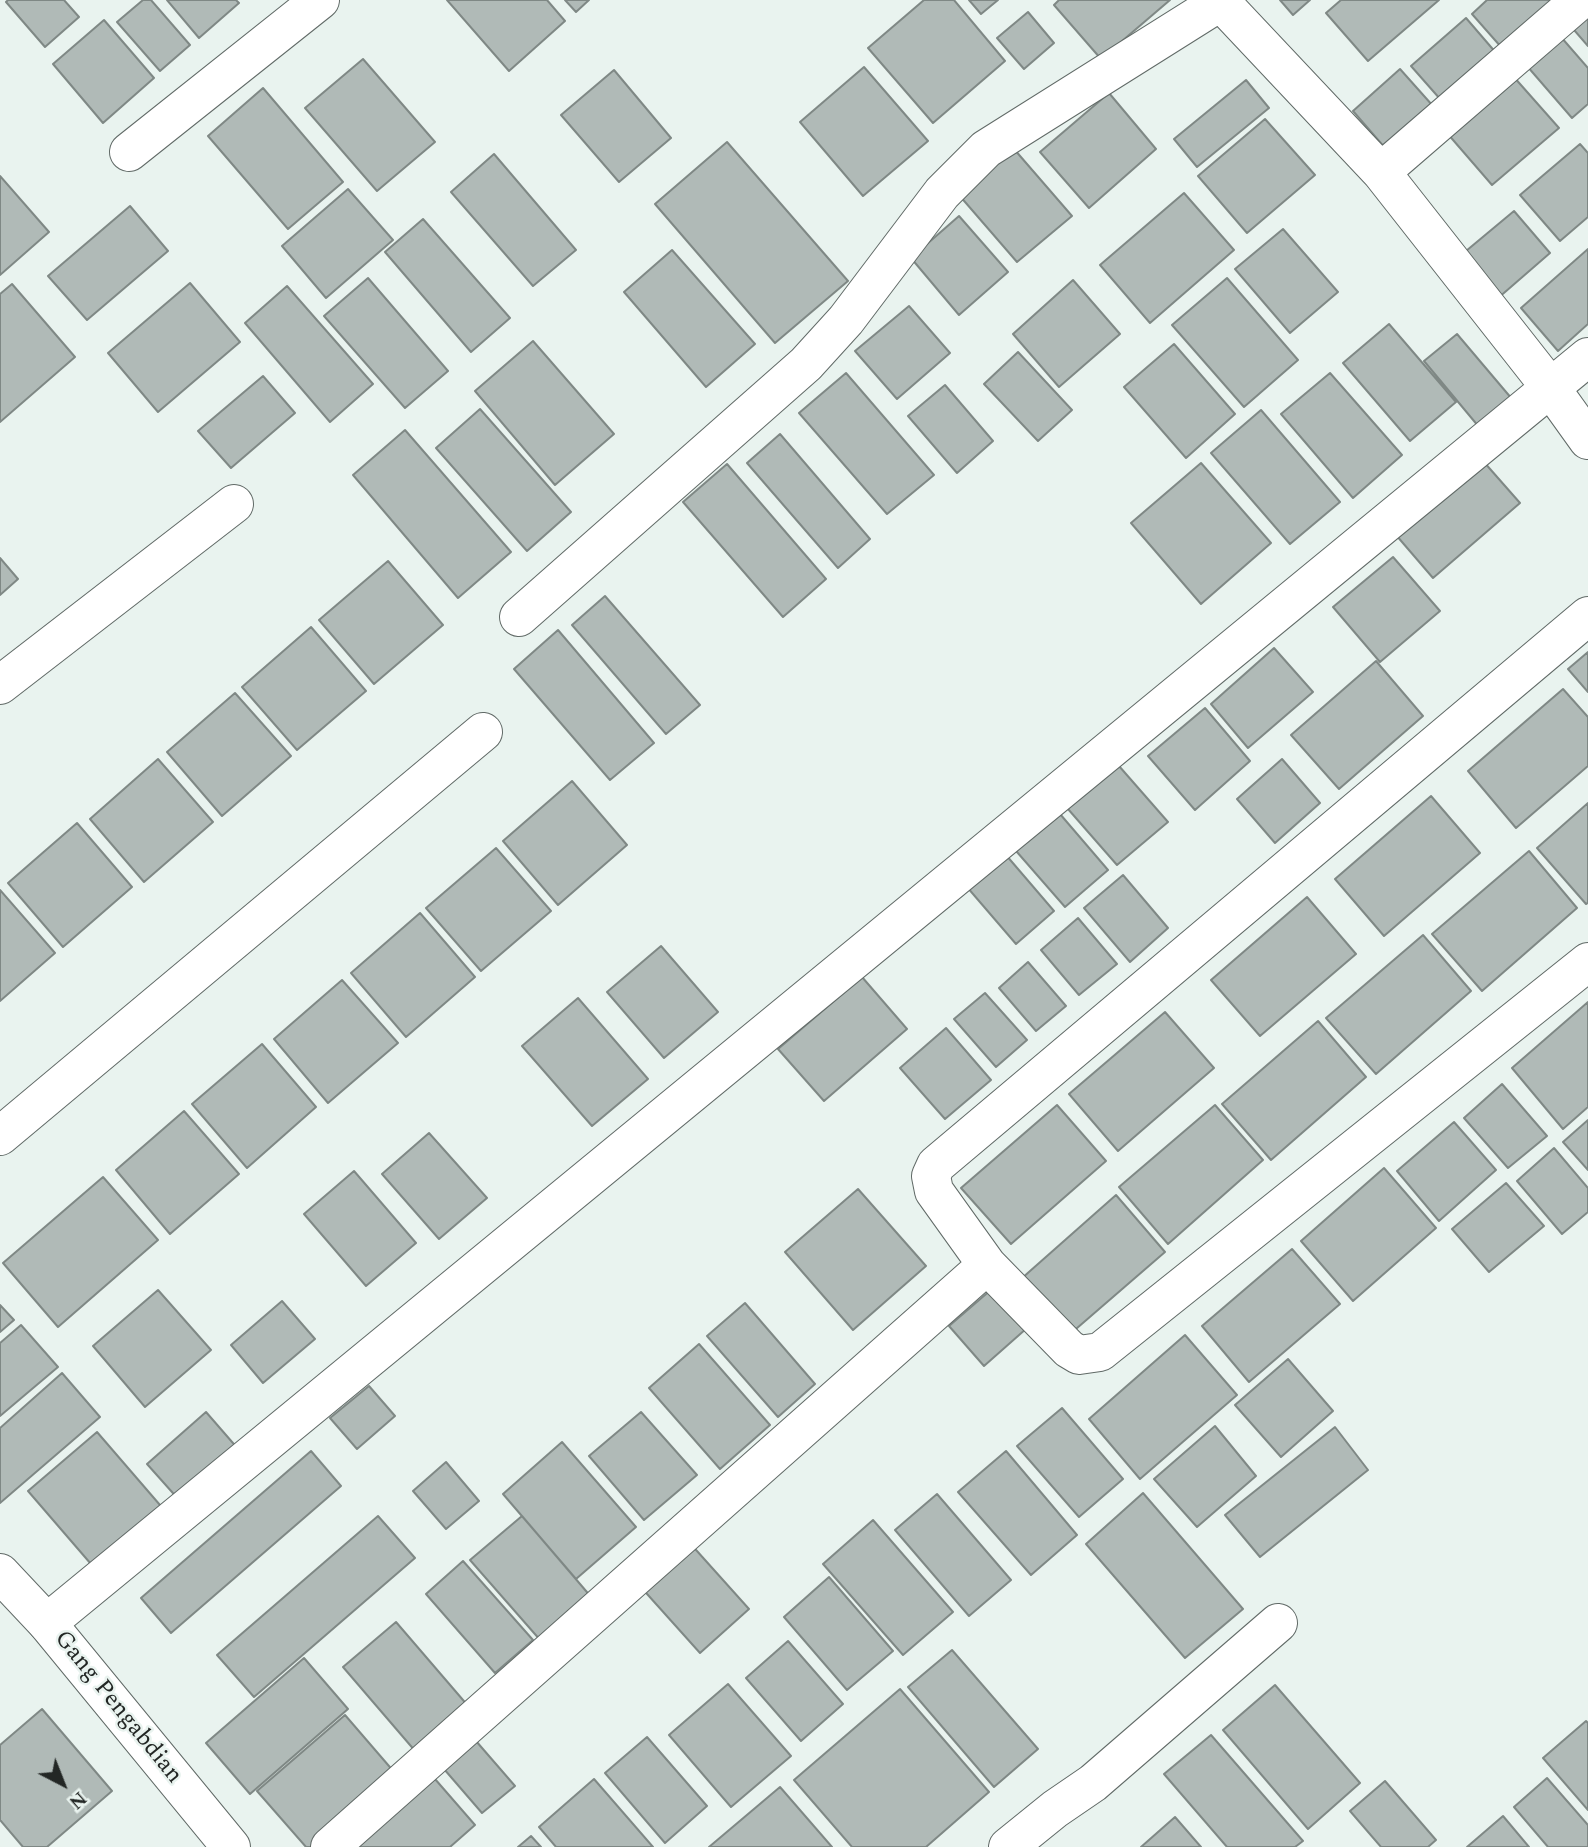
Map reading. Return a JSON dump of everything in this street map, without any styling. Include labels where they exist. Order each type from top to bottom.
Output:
[{"type":"street","points":[[129,152],[320,0]]},
{"type":"street","points":[[1381,173],[1580,0]]},
{"type":"street","points":[[519,617],[806,364],[846,320],[942,193],[986,149],[1221,1],[1381,173],[1550,387],[1588,440]]},
{"type":"street","points":[[47,1623],[1588,357]]},
{"type":"street","points":[[0,685],[234,504]]},
{"type":"street","points":[[1588,616],[936,1165],[930,1176],[934,1191],[987,1265],[1069,1349],[1079,1355],[1100,1352],[1588,962]]},
{"type":"street","points":[[0,1136],[483,732]]},
{"type":"street","points":[[330,1847],[987,1265]]},
{"type":"street","name":"Gang Pengabdian","points":[[2,1578],[47,1623],[231,1847]]},
{"type":"street","points":[[1008,1847],[1093,1783],[1278,1623]]},
{"type":"building","points":[[64,0],[79,17],[45,47],[6,2]]},
{"type":"building","points":[[143,0],[151,0],[190,45],[160,71],[117,22]]},
{"type":"building","points":[[167,0],[236,0],[239,3],[199,38]]},
{"type":"building","points":[[447,0],[547,0],[565,21],[509,71]]},
{"type":"building","points":[[565,0],[589,0],[576,12]]},
{"type":"building","points":[[924,0],[954,0],[1005,61],[933,123],[868,48]]},
{"type":"building","points":[[969,0],[998,0],[981,14]]},
{"type":"building","points":[[1059,0],[1170,0],[1101,59],[1054,5]]},
{"type":"building","points":[[1280,0],[1310,0],[1293,15]]},
{"type":"building","points":[[1341,0],[1439,0],[1368,61],[1326,13]]},
{"type":"building","points":[[1487,0],[1552,0],[1509,56],[1472,14]]},
{"type":"building","points":[[1588,6],[1588,46],[1568,23]]},
{"type":"building","points":[[1028,12],[1054,43],[1024,69],[997,38]]},
{"type":"building","points":[[1466,18],[1503,61],[1448,108],[1411,66]]},
{"type":"building","points":[[104,20],[154,78],[103,123],[53,64]]},
{"type":"building","points":[[1561,37],[1588,68],[1588,104],[1572,118],[1527,66]]},
{"type":"building","points":[[363,59],[435,142],[377,191],[305,108]]},
{"type":"building","points":[[864,67],[928,141],[863,196],[800,122]]},
{"type":"building","points":[[1400,69],[1441,115],[1392,156],[1353,111]]},
{"type":"building","points":[[614,70],[671,138],[619,182],[561,115]]},
{"type":"building","points":[[1513,76],[1559,128],[1492,185],[1447,133]]},
{"type":"building","points":[[1246,80],[1269,108],[1197,167],[1174,139]]},
{"type":"building","points":[[263,88],[343,182],[288,229],[208,136]]},
{"type":"building","points":[[1109,93],[1156,149],[1089,208],[1040,152]]},
{"type":"building","points":[[1265,119],[1315,175],[1247,233],[1198,176]]},
{"type":"building","points":[[727,142],[848,281],[775,343],[655,204]]},
{"type":"building","points":[[1580,144],[1588,153],[1588,217],[1560,241],[1520,195]]},
{"type":"building","points":[[1014,149],[1072,216],[1017,262],[959,195]]},
{"type":"building","points":[[494,154],[576,250],[533,286],[451,192]]},
{"type":"building","points":[[0,176],[49,232],[0,275]]},
{"type":"building","points":[[348,189],[393,240],[326,298],[282,246]]},
{"type":"building","points":[[1184,193],[1234,250],[1150,323],[1100,265]]},
{"type":"building","points":[[130,206],[168,251],[87,320],[48,276]]},
{"type":"building","points":[[1514,211],[1550,253],[1497,299],[1460,256]]},
{"type":"building","points":[[959,216],[1008,272],[959,315],[911,258]]},
{"type":"building","points":[[423,219],[510,318],[471,352],[385,252]]},
{"type":"building","points":[[1283,229],[1338,292],[1290,333],[1235,269]]},
{"type":"building","points":[[1588,249],[1588,324],[1558,351],[1521,308]]},
{"type":"building","points":[[672,250],[755,344],[706,387],[624,292]]},
{"type":"building","points":[[368,278],[448,371],[405,408],[324,316]]},
{"type":"building","points":[[1227,278],[1298,360],[1244,407],[1172,325]]},
{"type":"building","points":[[1073,280],[1120,334],[1059,387],[1013,334]]},
{"type":"building","points":[[190,283],[240,342],[158,412],[108,353]]},
{"type":"building","points":[[12,284],[75,357],[0,422],[0,294]]},
{"type":"building","points":[[287,286],[373,384],[330,422],[245,323]]},
{"type":"building","points":[[909,306],[950,353],[897,399],[855,351]]},
{"type":"building","points":[[1389,324],[1456,402],[1410,441],[1343,363]]},
{"type":"building","points":[[1457,334],[1512,399],[1479,427],[1424,361]]},
{"type":"building","points":[[533,341],[614,434],[555,485],[475,391]]},
{"type":"building","points":[[1174,344],[1235,414],[1186,458],[1124,387]]},
{"type":"building","points":[[1018,352],[1072,410],[1038,441],[984,384]]},
{"type":"building","points":[[846,373],[934,475],[887,514],[799,413]]},
{"type":"building","points":[[1330,373],[1402,455],[1353,498],[1281,414]]},
{"type":"building","points":[[263,376],[295,413],[231,468],[198,431]]},
{"type":"building","points":[[945,385],[993,441],[957,473],[908,416]]},
{"type":"building","points":[[480,409],[571,512],[527,551],[436,448]]},
{"type":"building","points":[[1261,410],[1340,502],[1290,544],[1211,453]]},
{"type":"building","points":[[405,430],[511,552],[458,598],[353,475]]},
{"type":"building","points":[[780,434],[870,539],[838,568],[747,463]]},
{"type":"building","points":[[1476,453],[1520,503],[1433,578],[1390,528]]},
{"type":"building","points":[[1201,463],[1271,543],[1201,604],[1131,523]]},
{"type":"building","points":[[727,464],[826,579],[783,617],[683,502]]},
{"type":"building","points":[[1393,557],[1440,611],[1380,662],[1333,607]]},
{"type":"building","points":[[0,558],[18,579],[0,595]]},
{"type":"building","points":[[388,561],[443,625],[374,684],[319,620]]},
{"type":"building","points":[[605,596],[700,705],[666,734],[572,625]]},
{"type":"building","points":[[311,627],[366,691],[297,750],[242,687]]},
{"type":"building","points":[[558,630],[654,743],[610,780],[514,669]]},
{"type":"building","points":[[1274,648],[1313,692],[1248,748],[1211,704]]},
{"type":"building","points":[[1588,652],[1588,692],[1568,669]]},
{"type":"building","points":[[1376,661],[1423,716],[1339,789],[1291,735]]},
{"type":"building","points":[[1563,689],[1588,717],[1588,766],[1516,828],[1468,771]]},
{"type":"building","points":[[235,693],[291,756],[222,816],[167,752]]},
{"type":"building","points":[[1205,708],[1250,761],[1195,810],[1148,756]]},
{"type":"building","points":[[1112,758],[1168,822],[1117,865],[1061,801]]},
{"type":"building","points":[[158,759],[213,822],[144,882],[90,819]]},
{"type":"building","points":[[1282,759],[1320,803],[1275,843],[1237,799]]},
{"type":"building","points":[[572,781],[627,845],[558,905],[503,841]]},
{"type":"building","points":[[1431,796],[1480,853],[1384,936],[1335,879]]},
{"type":"building","points":[[1588,803],[1588,903],[1586,904],[1537,848]]},
{"type":"building","points":[[1054,807],[1108,870],[1065,907],[1010,844]]},
{"type":"building","points":[[77,823],[132,887],[63,947],[8,883]]},
{"type":"building","points":[[496,848],[551,911],[481,971],[426,908]]},
{"type":"building","points":[[1529,851],[1577,908],[1482,991],[1432,934]]},
{"type":"building","points":[[1006,855],[1054,911],[1016,944],[967,887]]},
{"type":"building","points":[[1123,875],[1168,928],[1130,962],[1084,908]]},
{"type":"building","points":[[0,890],[55,953],[0,1001]]},
{"type":"building","points":[[1307,897],[1356,954],[1260,1036],[1211,980]]},
{"type":"building","points":[[420,913],[475,977],[406,1037],[351,973]]},
{"type":"building","points":[[1078,918],[1117,964],[1079,995],[1041,950]]},
{"type":"building","points":[[1423,935],[1471,991],[1376,1074],[1326,1018]]},
{"type":"building","points":[[661,946],[718,1012],[664,1058],[607,992]]},
{"type":"building","points":[[1028,962],[1066,1006],[1036,1031],[999,988]]},
{"type":"building","points":[[862,977],[907,1029],[824,1101],[778,1049]]},
{"type":"building","points":[[342,980],[398,1043],[328,1103],[274,1039]]},
{"type":"building","points":[[985,993],[1027,1040],[996,1067],[954,1019]]},
{"type":"building","points":[[578,998],[648,1079],[592,1126],[522,1046]]},
{"type":"building","points":[[1588,1002],[1588,1107],[1563,1129],[1512,1068]]},
{"type":"building","points":[[1165,1012],[1214,1068],[1118,1151],[1069,1094]]},
{"type":"building","points":[[1318,1021],[1366,1077],[1271,1160],[1222,1104]]},
{"type":"building","points":[[946,1028],[991,1080],[945,1119],[900,1068]]},
{"type":"building","points":[[262,1044],[316,1107],[247,1168],[192,1104]]},
{"type":"building","points":[[1502,1084],[1547,1136],[1508,1168],[1464,1118]]},
{"type":"building","points":[[1057,1105],[1106,1161],[1011,1244],[961,1188]]},
{"type":"building","points":[[1215,1105],[1263,1160],[1168,1244],[1119,1187]]},
{"type":"building","points":[[184,1111],[239,1174],[170,1234],[116,1170]]},
{"type":"building","points":[[1588,1120],[1588,1170],[1563,1142]]},
{"type":"building","points":[[1454,1122],[1496,1170],[1439,1221],[1397,1171]]},
{"type":"building","points":[[429,1133],[487,1198],[439,1239],[382,1174]]},
{"type":"building","points":[[1554,1148],[1588,1188],[1588,1212],[1562,1234],[1517,1181]]},
{"type":"building","points":[[1384,1168],[1436,1228],[1353,1301],[1301,1241]]},
{"type":"building","points":[[354,1171],[416,1243],[366,1286],[304,1214]]},
{"type":"building","points":[[103,1177],[158,1240],[58,1327],[3,1263]]},
{"type":"building","points":[[1506,1183],[1544,1226],[1489,1272],[1452,1229]]},
{"type":"building","points":[[858,1189],[926,1266],[853,1330],[785,1252]]},
{"type":"building","points":[[1116,1195],[1165,1252],[1069,1335],[1021,1279]]},
{"type":"building","points":[[1292,1249],[1340,1304],[1249,1382],[1202,1326]]},
{"type":"building","points":[[993,1288],[1027,1328],[984,1366],[949,1326]]},
{"type":"building","points":[[158,1290],[211,1350],[145,1407],[93,1346]]},
{"type":"building","points":[[282,1301],[315,1339],[263,1383],[231,1345]]},
{"type":"building","points":[[745,1303],[815,1384],[778,1417],[707,1336]]},
{"type":"building","points":[[0,1305],[14,1320],[0,1332]]},
{"type":"building","points":[[21,1325],[58,1367],[0,1416],[0,1343]]},
{"type":"building","points":[[1185,1335],[1237,1395],[1140,1479],[1089,1419]]},
{"type":"building","points":[[699,1344],[770,1425],[720,1469],[649,1388]]},
{"type":"building","points":[[1288,1359],[1333,1411],[1281,1457],[1235,1405]]},
{"type":"building","points":[[62,1373],[100,1417],[0,1503],[0,1428]]},
{"type":"building","points":[[369,1386],[395,1416],[357,1449],[330,1418]]},
{"type":"building","points":[[1062,1408],[1123,1479],[1079,1517],[1017,1446]]},
{"type":"building","points":[[206,1412],[239,1450],[180,1501],[147,1464]]},
{"type":"building","points":[[641,1412],[697,1475],[644,1520],[589,1456]]},
{"type":"building","points":[[1215,1426],[1256,1476],[1197,1527],[1154,1479]]},
{"type":"building","points":[[1335,1427],[1368,1470],[1260,1557],[1225,1515]]},
{"type":"building","points":[[97,1432],[166,1512],[97,1571],[28,1491]]},
{"type":"building","points":[[562,1442],[636,1527],[576,1579],[503,1494]]},
{"type":"building","points":[[311,1451],[341,1486],[171,1633],[141,1598]]},
{"type":"building","points":[[1006,1451],[1077,1535],[1031,1575],[958,1492]]},
{"type":"building","points":[[446,1462],[479,1501],[446,1529],[413,1491]]},
{"type":"building","points":[[1143,1493],[1243,1609],[1185,1658],[1086,1544]]},
{"type":"building","points":[[937,1494],[1011,1580],[969,1616],[895,1530]]},
{"type":"building","points":[[378,1516],[415,1558],[254,1697],[217,1655]]},
{"type":"building","points":[[522,1516],[592,1598],[541,1641],[470,1560]]},
{"type":"building","points":[[873,1520],[953,1612],[903,1655],[823,1564]]},
{"type":"building","points":[[688,1541],[749,1609],[700,1653],[639,1585]]},
{"type":"building","points":[[463,1561],[533,1640],[495,1673],[426,1594]]},
{"type":"building","points":[[829,1577],[893,1651],[847,1690],[784,1617]]},
{"type":"building","points":[[396,1622],[469,1707],[416,1752],[343,1667]]},
{"type":"building","points":[[788,1641],[843,1704],[801,1741],[746,1678]]},
{"type":"building","points":[[952,1650],[1038,1749],[994,1787],[908,1687]]},
{"type":"building","points":[[304,1658],[348,1709],[250,1794],[206,1743]]},
{"type":"building","points":[[728,1684],[791,1756],[731,1807],[669,1735]]},
{"type":"building","points":[[1275,1685],[1360,1783],[1308,1829],[1223,1730]]},
{"type":"building","points":[[900,1689],[989,1792],[926,1847],[852,1847],[794,1780]]},
{"type":"building","points":[[42,1709],[112,1791],[47,1847],[23,1847],[0,1820],[0,1745]]},
{"type":"building","points":[[345,1715],[401,1780],[323,1847],[306,1847],[257,1791]]},
{"type":"building","points":[[1586,1721],[1588,1723],[1588,1810],[1543,1758]]},
{"type":"building","points":[[1211,1735],[1303,1841],[1295,1847],[1227,1847],[1164,1774]]},
{"type":"building","points":[[647,1737],[707,1806],[665,1843],[605,1773]]},
{"type":"building","points":[[476,1741],[515,1786],[482,1813],[444,1769]]},
{"type":"building","points":[[1547,1778],[1588,1825],[1588,1847],[1548,1847],[1514,1807]]},
{"type":"building","points":[[435,1779],[475,1825],[450,1847],[356,1847]]},
{"type":"building","points":[[594,1779],[653,1847],[556,1847],[539,1827]]},
{"type":"building","points":[[1385,1781],[1436,1840],[1428,1847],[1381,1847],[1350,1811]]},
{"type":"building","points":[[780,1787],[832,1847],[709,1847]]},
{"type":"building","points":[[1503,1816],[1529,1847],[1467,1847]]},
{"type":"building","points":[[1175,1817],[1201,1847],[1141,1847]]},
{"type":"building","points":[[531,1836],[541,1847],[518,1847]]}]
